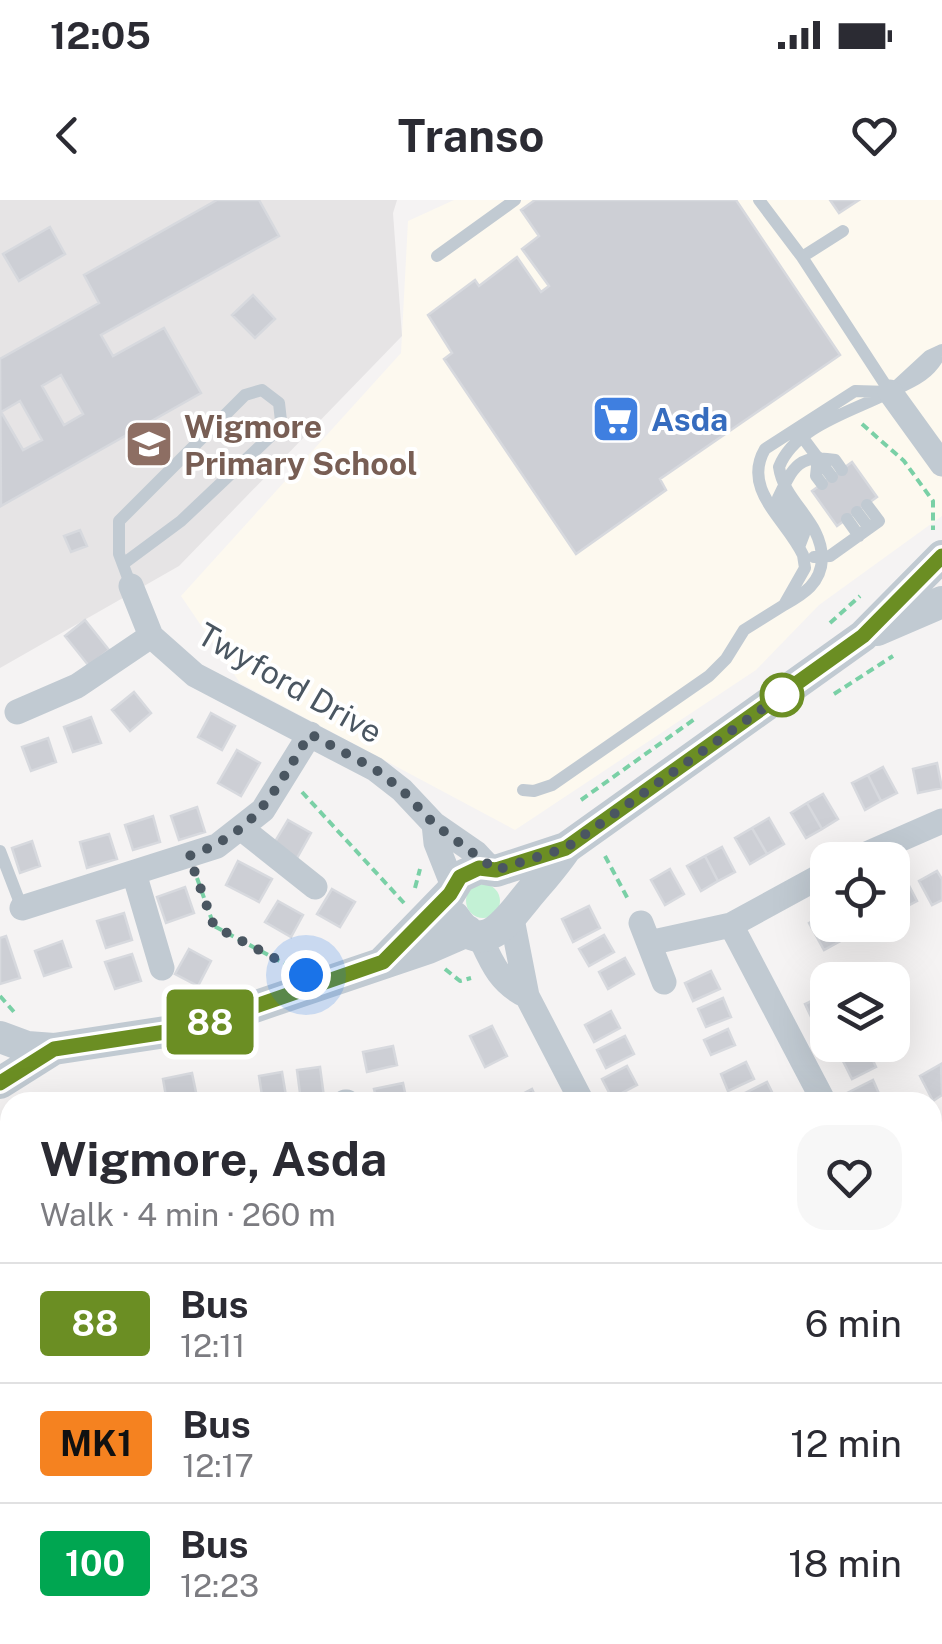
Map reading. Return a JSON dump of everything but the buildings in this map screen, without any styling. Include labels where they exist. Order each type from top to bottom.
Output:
[{"type":"street","points":[[890,392],[942,464]]},
{"type":"street","points":[[863,636],[937,546]]},
{"type":"street","name":"Twyford Drive","points":[[127,575],[151,636],[195,674],[375,769],[402,790],[434,824],[451,833],[493,869]]},
{"type":"street","points":[[383,962],[469,871],[493,869],[566,848],[863,636],[942,602]]},
{"type":"street","points":[[17,712],[77,686],[151,636]]},
{"type":"street","points":[[22,908],[217,846],[262,810],[310,734]]},
{"type":"street","points":[[894,842],[942,821]]},
{"type":"street","name":"Twyford Drive","points":[[434,824],[436,843],[452,890]]},
{"type":"street","points":[[242,829],[315,887]]},
{"type":"street","points":[[9,1027],[27,1047],[54,1049],[192,1028],[473,933],[498,932],[566,848]]},
{"type":"street","points":[[493,869],[514,888],[513,915],[526,996],[577,1092]]},
{"type":"street","points":[[134,873],[162,968]]},
{"type":"street","points":[[664,982],[645,932],[731,926],[810,882]]},
{"type":"street","points":[[452,890],[450,908],[456,922],[473,933],[511,988],[526,996]]},
{"type":"street","points":[[731,926],[819,1092]]},
{"type":"street","points":[[0,1083],[54,1049]]},
{"type":"lane","points":[[437,256],[515,200]]},
{"type":"lane","points":[[760,200],[890,392]]},
{"type":"lane","points":[[802,257],[842,231]]},
{"type":"lane","points":[[523,790],[552,785],[709,676],[744,630],[817,582],[822,559],[817,532],[784,486],[778,468],[781,460],[786,451],[830,419],[915,380],[936,365],[942,350]]},
{"type":"lane","points":[[262,390],[279,403],[281,421],[274,434],[127,575],[119,554],[119,521],[245,395],[262,390]]},
{"type":"lane","points":[[784,605],[805,568],[801,551],[762,492],[757,474],[760,458],[766,449],[854,391],[890,392]]},
{"type":"lane","points":[[804,438],[832,477]]},
{"type":"lane","points":[[801,551],[804,534],[778,498],[794,468],[807,458],[818,457]]},
{"type":"lane","points":[[822,559],[864,532],[879,521],[857,512],[864,532]]},
{"type":"lane","points":[[801,551],[822,559]]},
{"type":"lane","points":[[0,851],[22,908]]},
{"type":"path","points":[[853,420],[870,428],[904,461],[933,501],[937,546]]},
{"type":"path","points":[[830,623],[871,586]]},
{"type":"path","points":[[569,809],[707,710]]},
{"type":"path","points":[[296,785],[409,908]]},
{"type":"path","points":[[414,890],[424,854]]},
{"type":"path","points":[[604,854],[645,932]]},
{"type":"path","points":[[189,856],[214,926],[291,967]]},
{"type":"path","points":[[433,959],[460,981],[475,977]]},
{"type":"path","points":[[0,996],[9,1027]]},
{"type":"shaded area","name":"Wigmore Primary School","points":[[0,200],[397,200],[393,213],[402,336],[179,566],[0,668]]},
{"type":"shaded area","points":[[454,200],[942,200],[942,516],[819,605],[756,670],[515,830],[240,683],[181,596],[401,353],[408,221]]},
{"type":"green space","points":[[483,884],[495,889],[500,901],[495,913],[483,918],[471,913],[466,901],[471,889]]},
{"type":"bus line","name":"88","points":[[0,1083],[54,1049],[192,1028],[383,962],[450,894],[460,877],[479,868],[496,870],[566,848],[863,636],[942,556]]},
{"type":"place","name":"Asda","points":[[616,419]]},
{"type":"place","name":"Wigmore Primary School","points":[[149,444]]},
{"type":"route","points":[[306,975],[214,926],[189,856],[217,846],[262,810],[310,734],[375,769],[402,790],[434,824],[496,870],[566,848],[782,695]]}]
